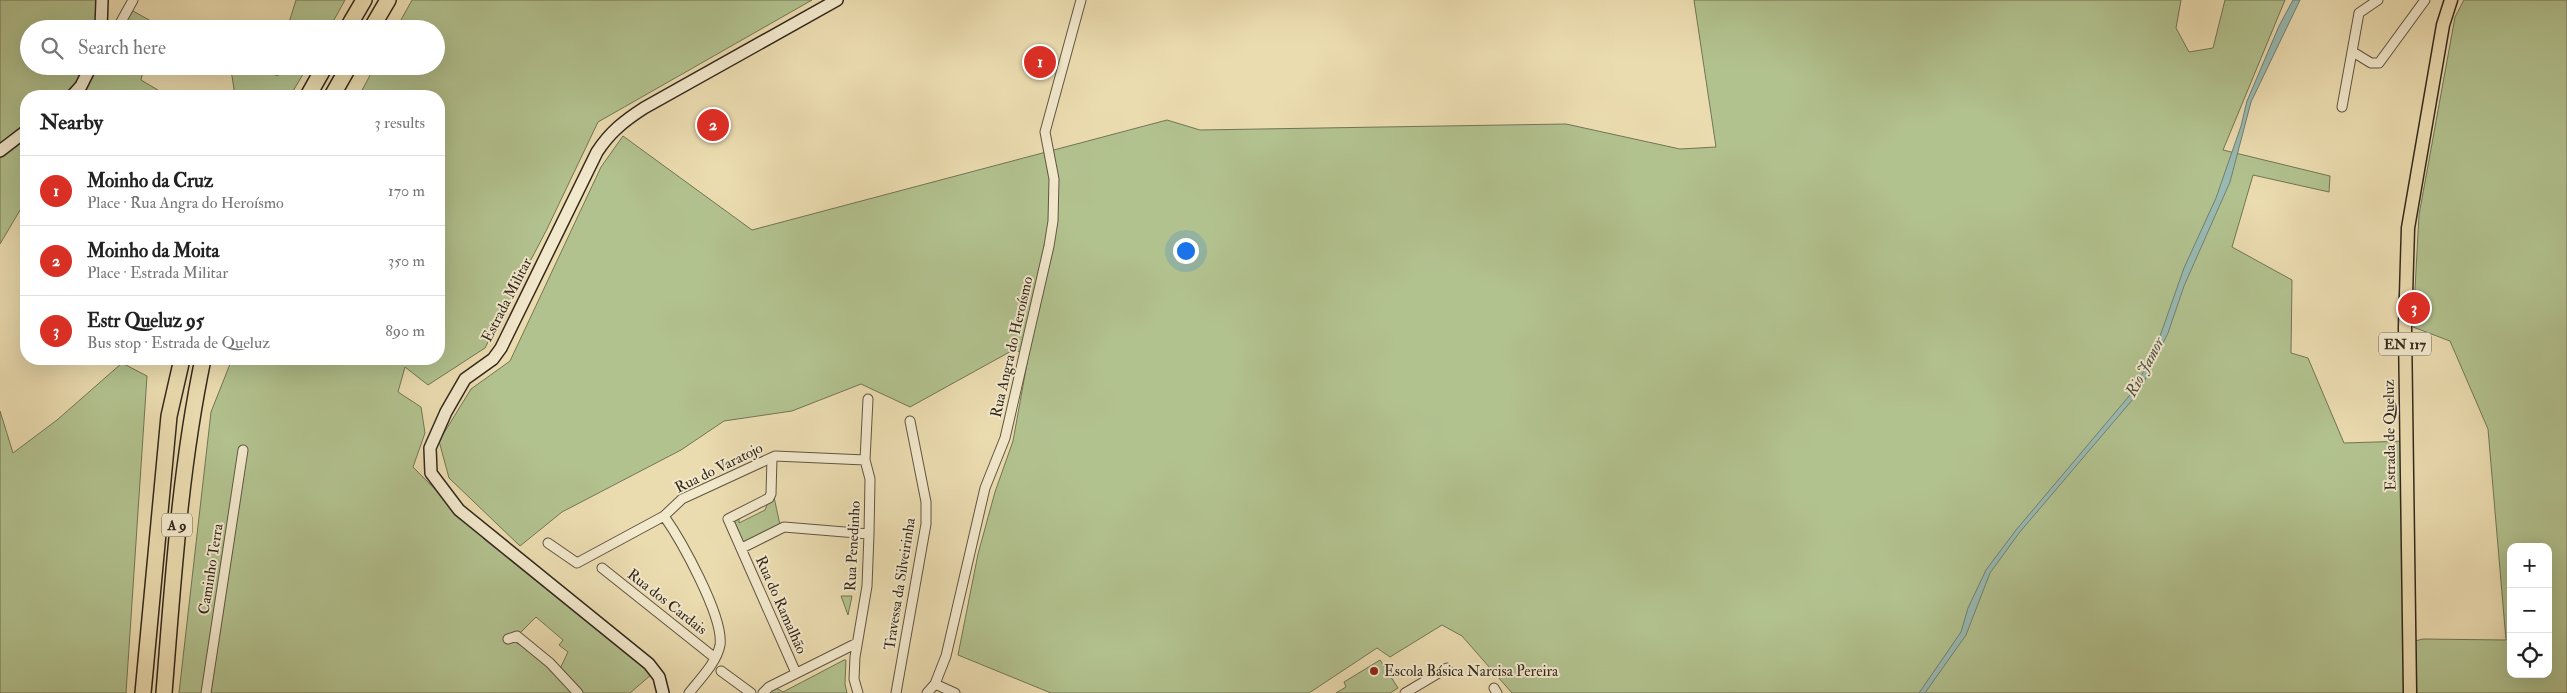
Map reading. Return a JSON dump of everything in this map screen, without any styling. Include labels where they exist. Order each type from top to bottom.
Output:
[{"type":"highway","points":[[352,20],[364,0]]},
{"type":"highway","points":[[376,20],[388,0]]},
{"type":"highway","points":[[311,90],[320,75]]},
{"type":"highway","points":[[335,90],[344,75]]},
{"type":"highway","name":"A 9","points":[[143,693],[169,416],[181,365]]},
{"type":"highway","name":"A 9","points":[[164,693],[177,519],[191,417],[202,365]]},
{"type":"main road","name":"Estrada de Queluz","points":[[2410,693],[2404,328],[2408,228],[2443,25],[2452,0]]},
{"type":"street","points":[[101,20],[102,0]]},
{"type":"street","points":[[122,20],[133,0]]},
{"type":"street","name":"Estrada Militar","points":[[663,693],[658,678],[649,664],[459,510],[431,473],[430,448],[446,412],[465,379],[493,359],[501,348],[597,152],[608,135],[620,123],[644,108],[837,0]]},
{"type":"street","name":"Rua Angra do Heroísmo","points":[[927,693],[935,684],[946,656],[985,488],[1005,438],[1049,246],[1053,221],[1054,179],[1044,132],[1080,0]]},
{"type":"street","points":[[2342,107],[2359,13],[2378,0]]},
{"type":"street","points":[[2352,52],[2371,64],[2378,63],[2425,0]]},
{"type":"street","points":[[77,90],[87,75]]},
{"type":"street","points":[[0,151],[20,136]]},
{"type":"street","name":"Rua Penedinho","points":[[858,693],[854,679],[857,643],[867,586],[869,534],[870,479],[865,460],[868,399]]},
{"type":"street","name":"Travessa da Silveirinha","points":[[896,693],[926,524],[926,502],[910,421]]},
{"type":"street","name":"Caminho Terra","points":[[206,693],[243,450]]},
{"type":"street","name":"Rua do Varatojo","points":[[548,543],[577,563],[664,516],[682,499],[772,458],[865,460]]},
{"type":"street","name":"Rua do Ramalhão","points":[[772,458],[771,494],[769,498],[728,519],[796,673]]},
{"type":"street","points":[[664,516],[679,538],[713,610],[720,631],[720,645],[716,658],[689,693]]},
{"type":"street","points":[[742,548],[784,528],[869,534]]},
{"type":"street","name":"Rua dos Cardais","points":[[602,568],[716,658]]},
{"type":"street","points":[[508,639],[517,636],[550,663],[578,693]]},
{"type":"street","points":[[763,693],[769,687],[857,643]]},
{"type":"street","points":[[1405,693],[1447,668]]},
{"type":"street","points":[[721,671],[751,693]]},
{"type":"street","points":[[935,684],[955,693]]},
{"type":"green space","points":[[0,0],[102,0],[101,20],[20,20],[20,75],[142,75],[141,80],[158,90],[20,90],[20,210],[0,244]]},
{"type":"green space","points":[[296,0],[345,0],[334,20],[290,20]]},
{"type":"green space","points":[[412,0],[812,0],[598,122],[547,229],[485,348],[428,385],[405,367],[398,392],[421,407],[425,433],[413,467],[485,540],[652,674],[630,693],[179,693],[211,412],[230,365],[445,365],[445,90],[362,90],[370,75],[445,75],[445,20],[401,20]],"holes":[[[536,617],[563,640],[559,645],[568,652],[558,673],[543,657],[509,639],[517,636]]]},
{"type":"green space","points":[[1694,0],[2181,0],[2176,28],[2189,52],[2213,48],[2225,0],[2285,0],[2223,150],[2330,176],[2329,192],[2253,175],[2232,247],[2292,280],[2291,353],[2308,358],[2344,443],[2407,441],[2411,642],[2423,639],[2506,640],[2488,429],[2450,341],[2413,327],[2419,215],[2455,17],[2464,0],[2567,0],[2567,693],[1512,693],[1462,636],[1442,625],[1390,657],[1377,648],[1309,693],[1051,693],[958,655],[978,554],[995,492],[1013,441],[1028,358],[1015,349],[910,407],[861,384],[792,411],[724,421],[681,450],[562,512],[520,546],[449,478],[439,441],[471,389],[510,361],[601,167],[623,136],[752,230],[1167,120],[1200,130],[1566,124],[1680,149],[1716,147]]},
{"type":"green space","points":[[133,11],[149,20],[126,20]]},
{"type":"green space","points":[[303,75],[294,90],[234,90],[232,76]]},
{"type":"green space","points":[[120,365],[126,365],[147,376],[126,693],[0,693],[0,411],[13,453],[57,420]]},
{"type":"green space","points":[[774,497],[780,525],[743,542],[734,520],[739,517],[739,523],[765,510],[768,502]]},
{"type":"green space","points":[[841,596],[852,596],[848,615]]},
{"type":"green space","points":[[846,660],[845,684],[847,693],[767,693],[776,688],[783,692]]},
{"type":"green space","name":"Escola Básica Narcisa Pereira","points":[[1380,660],[1398,688],[1390,693],[1336,693],[1346,687],[1344,682]]},
{"type":"water","points":[[2293,0],[2300,0],[2251,102],[2230,182],[2184,286],[2168,333],[2139,392],[2019,533],[1990,573],[1966,635],[1925,693],[1919,693],[1961,632],[1968,608],[1986,570],[2016,530],[2135,389],[2159,339],[2184,268],[2216,198],[2241,126],[2247,101],[2279,26]]},
{"type":"place","name":"Moinho da Cruz","points":[[1040,62]]},
{"type":"place","name":"Moinho da Moita","points":[[713,125]]},
{"type":"place","name":"Estr Queluz 95","points":[[2414,308]]},
{"type":"place","name":"Escola Básica Narcisa Pereira","points":[[1374,671]]},
{"type":"water label","name":"Rio Jamor","points":[[2145,367]]}]
